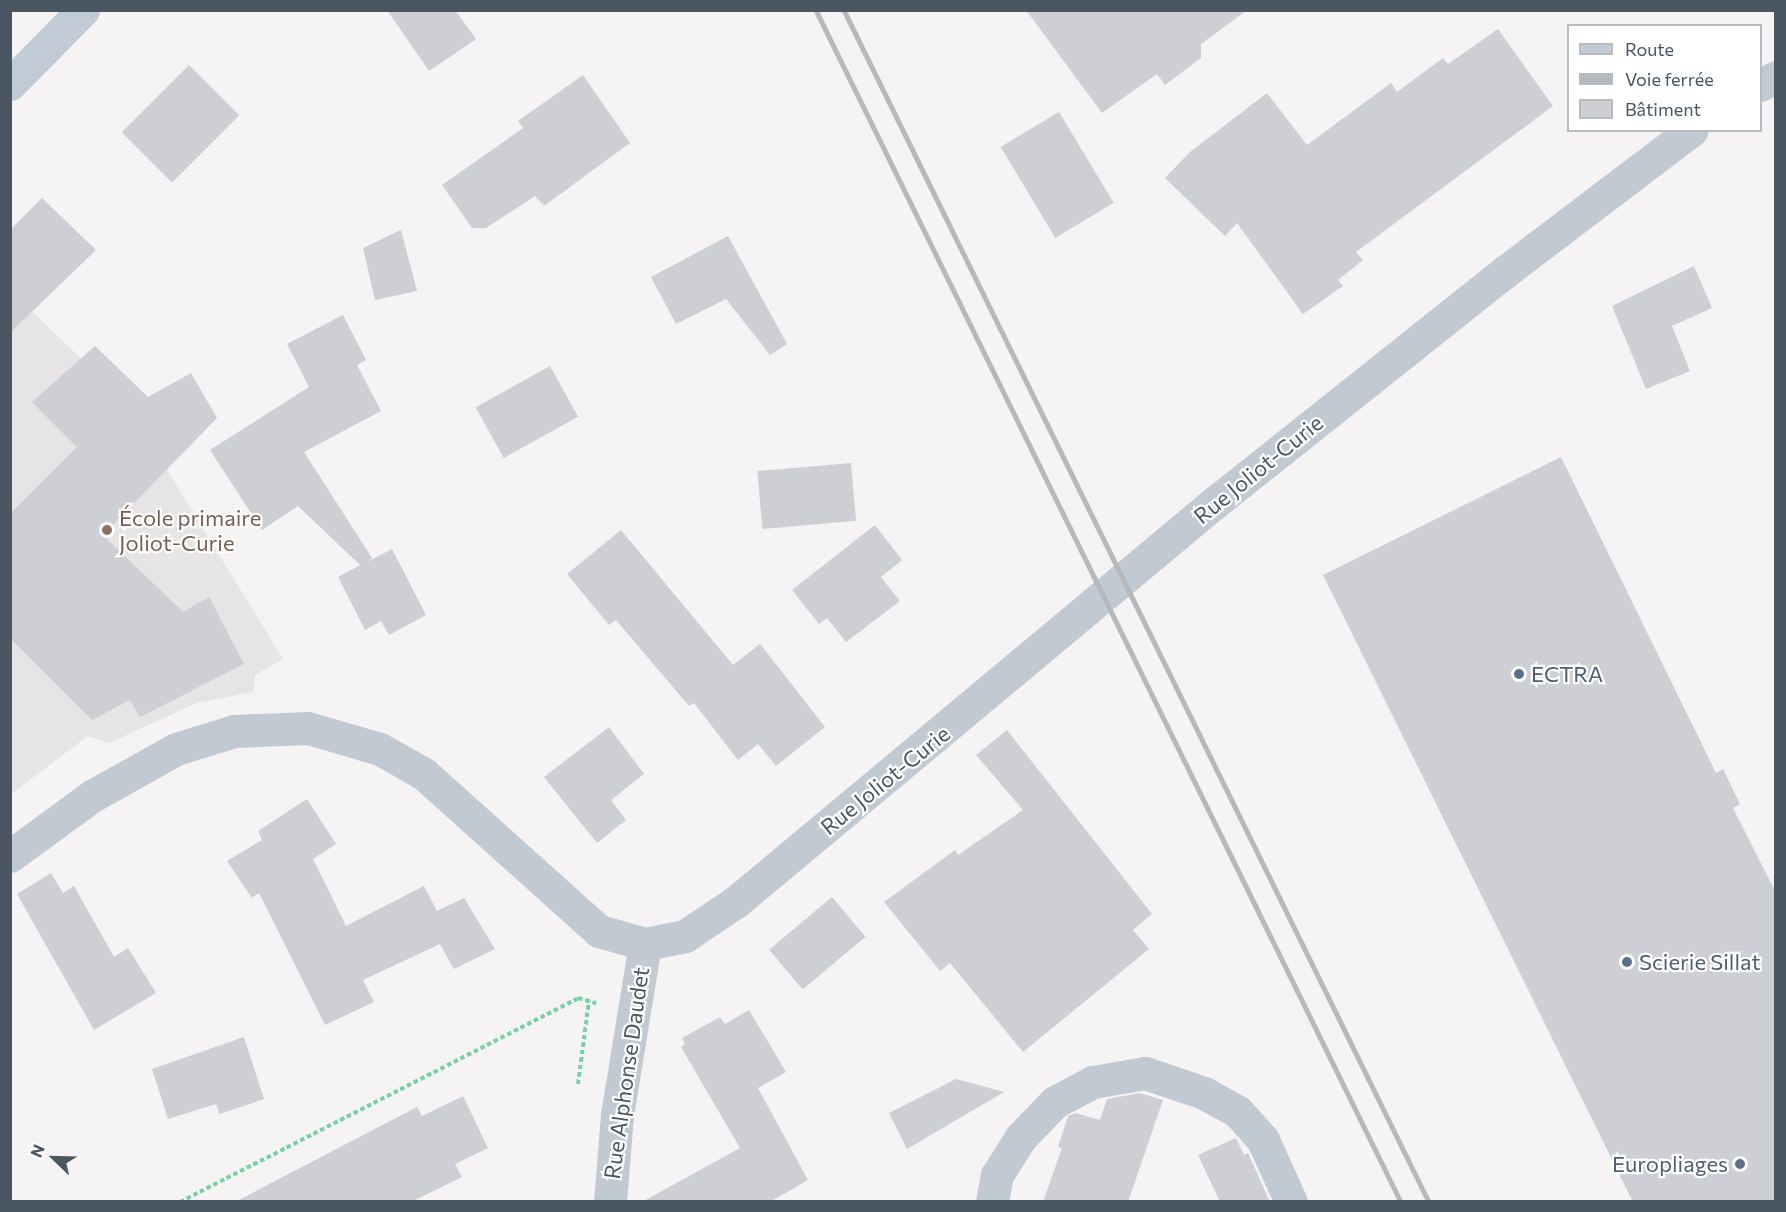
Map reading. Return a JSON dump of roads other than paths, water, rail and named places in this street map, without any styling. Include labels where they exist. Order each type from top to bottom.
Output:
[{"type":"main road","points":[[10,84],[83,10]]},
{"type":"street","points":[[1762,84],[1776,77]]},
{"type":"street","name":"Rue Joliot-Curie","points":[[10,856],[92,796],[176,748],[234,731],[308,728],[380,749],[424,774],[575,913],[599,931],[645,944],[685,936],[737,901],[1212,504],[1506,271],[1689,132]]},
{"type":"street","name":"Rue Alphonse Daudet","points":[[610,1202],[617,1115],[631,1014],[645,944]]},
{"type":"street","points":[[992,1202],[997,1175],[1021,1137],[1055,1102],[1093,1082],[1145,1072],[1204,1093],[1238,1112],[1263,1140],[1291,1202]]},
{"type":"railway","points":[[816,10],[1401,1202]]},
{"type":"railway","points":[[844,10],[1429,1202]]},
{"type":"place","name":"École primaire Joliot-Curie","points":[[107,530]]},
{"type":"place","name":"ECTRA","points":[[1519,674]]},
{"type":"place","name":"Scierie Sillat","points":[[1627,962]]},
{"type":"place","name":"Europliages","points":[[1740,1164]]}]
